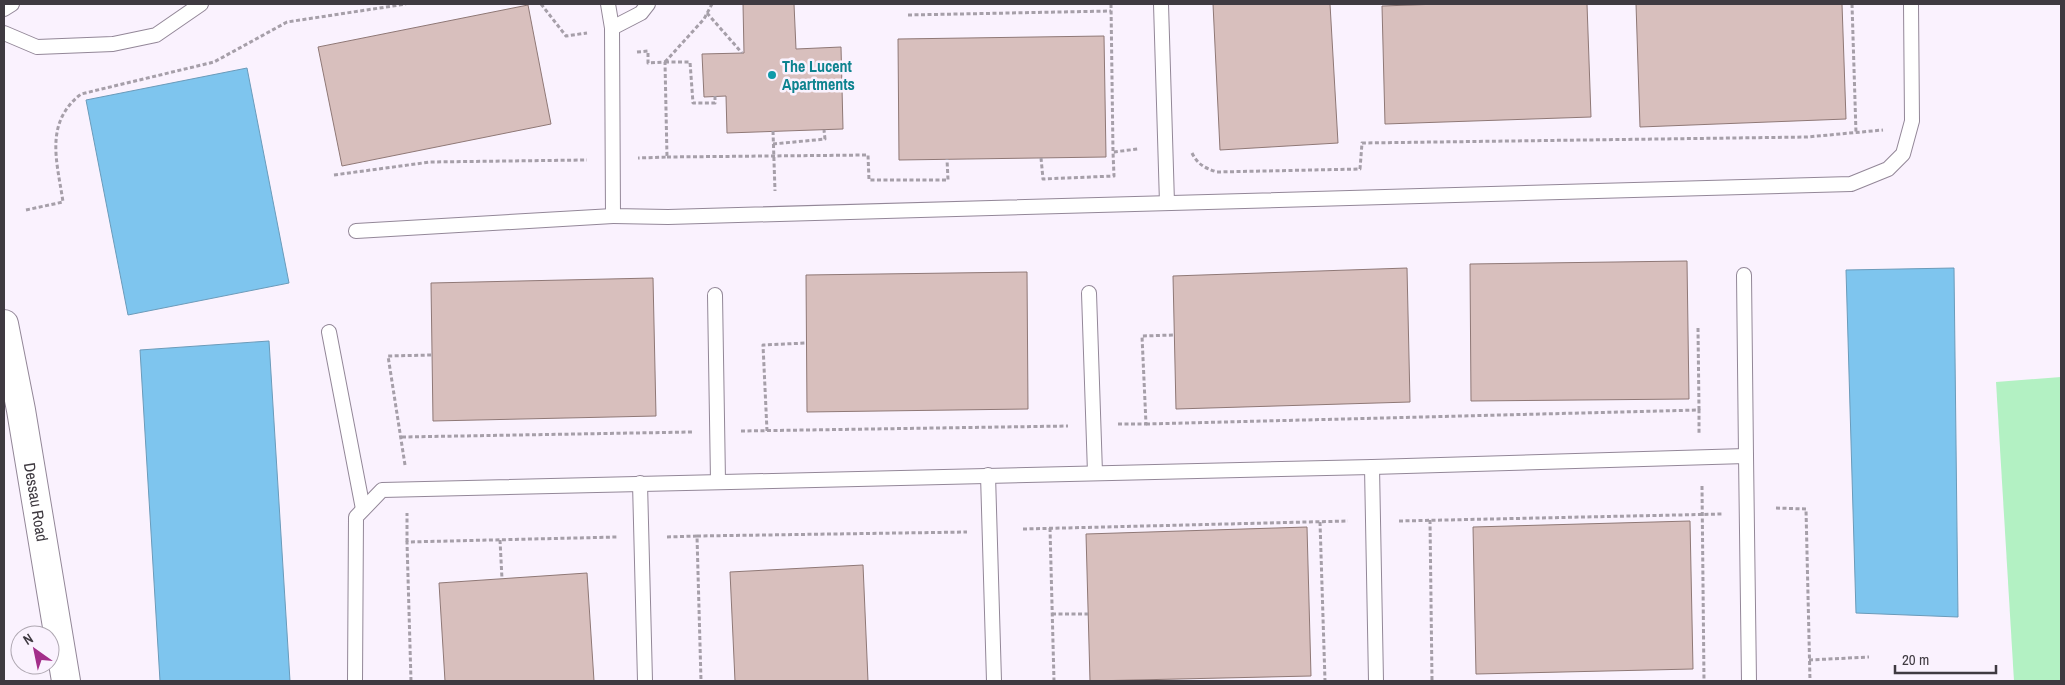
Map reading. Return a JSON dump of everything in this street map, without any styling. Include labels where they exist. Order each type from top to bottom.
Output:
[{"type":"main road","name":"Dessau Road","points":[[4,324],[21,410],[66,681]]},
{"type":"lane","points":[[4,9],[12,4]]},
{"type":"lane","points":[[4,32],[37,47],[113,44],[156,36],[201,4]]},
{"type":"lane","points":[[608,4],[612,28],[613,216]]},
{"type":"lane","points":[[612,28],[641,14],[648,4]]},
{"type":"lane","points":[[1161,4],[1167,203]]},
{"type":"lane","points":[[356,231],[613,216],[668,217],[1850,184],[1888,170],[1903,154],[1912,121],[1911,4]]},
{"type":"lane","points":[[1744,276],[1750,681]]},
{"type":"lane","points":[[1089,293],[1095,473]]},
{"type":"lane","points":[[715,295],[718,481]]},
{"type":"lane","points":[[328,332],[363,509]]},
{"type":"lane","points":[[355,681],[356,517],[382,490],[640,482],[1372,467],[1746,456]]},
{"type":"lane","points":[[1372,467],[1376,681]]},
{"type":"lane","points":[[988,475],[994,681]]},
{"type":"lane","points":[[640,482],[645,681]]},
{"type":"path","points":[[26,210],[63,202],[55,146],[58,127],[68,104],[81,94],[214,62],[287,22],[406,4]]},
{"type":"path","points":[[540,4],[566,36],[587,33]]},
{"type":"path","points":[[667,157],[664,62],[682,45],[712,4]]},
{"type":"path","points":[[1042,158],[1043,179],[1114,176],[1111,4]]},
{"type":"path","points":[[1852,4],[1856,133]]},
{"type":"path","points":[[908,14],[1111,11]]},
{"type":"path","points":[[707,13],[742,53]]},
{"type":"path","points":[[637,52],[648,51],[648,62],[690,62],[693,103],[715,103],[715,96]]},
{"type":"path","points":[[774,144],[825,139],[824,130]]},
{"type":"path","points":[[1190,148],[1196,161],[1204,168],[1216,172],[1360,169],[1362,143],[1807,137],[1884,130]]},
{"type":"path","points":[[772,131],[776,214]]},
{"type":"path","points":[[1113,152],[1138,149]]},
{"type":"path","points":[[637,158],[868,155],[869,180],[948,180],[947,159]]},
{"type":"path","points":[[334,175],[430,162],[593,160]]},
{"type":"path","points":[[1698,328],[1699,437]]},
{"type":"path","points":[[1146,424],[1142,336],[1174,334]]},
{"type":"path","points":[[767,431],[763,345],[806,343]]},
{"type":"path","points":[[405,466],[388,356],[432,355]]},
{"type":"path","points":[[1115,424],[1699,410]]},
{"type":"path","points":[[739,432],[1068,426]]},
{"type":"path","points":[[402,437],[692,432]]},
{"type":"path","points":[[1702,486],[1704,681]]},
{"type":"path","points":[[1776,508],[1806,509],[1810,681]]},
{"type":"path","points":[[406,512],[411,681]]},
{"type":"path","points":[[1399,520],[1731,514]]},
{"type":"path","points":[[1430,520],[1432,681]]},
{"type":"path","points":[[1023,529],[1350,521]]},
{"type":"path","points":[[1320,522],[1325,681]]},
{"type":"path","points":[[1050,528],[1054,681]]},
{"type":"path","points":[[667,537],[975,532]]},
{"type":"path","points":[[697,536],[701,681]]},
{"type":"path","points":[[406,542],[625,537]]},
{"type":"path","points":[[500,540],[502,579]]},
{"type":"path","points":[[1052,614],[1088,614]]},
{"type":"path","points":[[1809,660],[1869,657]]},
{"type":"green space","points":[[2061,377],[2061,681],[2014,681],[1996,382]]},
{"type":"water","points":[[247,68],[289,283],[128,315],[86,100]]},
{"type":"water","points":[[1954,268],[1958,617],[1856,613],[1846,270]]},
{"type":"water","points":[[269,341],[290,681],[160,681],[140,350]]},
{"type":"building","name":"The Lucent Apartments","points":[[743,4],[794,4],[796,49],[841,47],[843,129],[727,133],[726,96],[704,97],[702,54],[744,53]]},
{"type":"building","points":[[1213,4],[1330,4],[1338,143],[1220,150]]},
{"type":"building","points":[[1587,4],[1591,117],[1385,124],[1382,6]]},
{"type":"building","points":[[1636,4],[1842,4],[1846,119],[1640,127]]},
{"type":"building","points":[[528,5],[551,124],[342,166],[318,47]]},
{"type":"building","points":[[1104,36],[1106,157],[899,160],[898,39]]},
{"type":"building","points":[[1687,261],[1689,399],[1471,401],[1470,264]]},
{"type":"building","points":[[1407,268],[1410,402],[1176,409],[1173,276]]},
{"type":"building","points":[[1027,272],[1028,409],[807,412],[806,275]]},
{"type":"building","points":[[653,278],[656,416],[433,421],[431,283]]},
{"type":"building","points":[[1690,521],[1693,669],[1476,674],[1473,527]]},
{"type":"building","points":[[1307,527],[1311,676],[1090,681],[1086,534]]},
{"type":"building","points":[[863,565],[868,681],[735,681],[730,572]]},
{"type":"building","points":[[587,573],[594,681],[445,681],[439,583]]},
{"type":"place","name":"The Lucent Apartments","points":[[772,75]]}]
